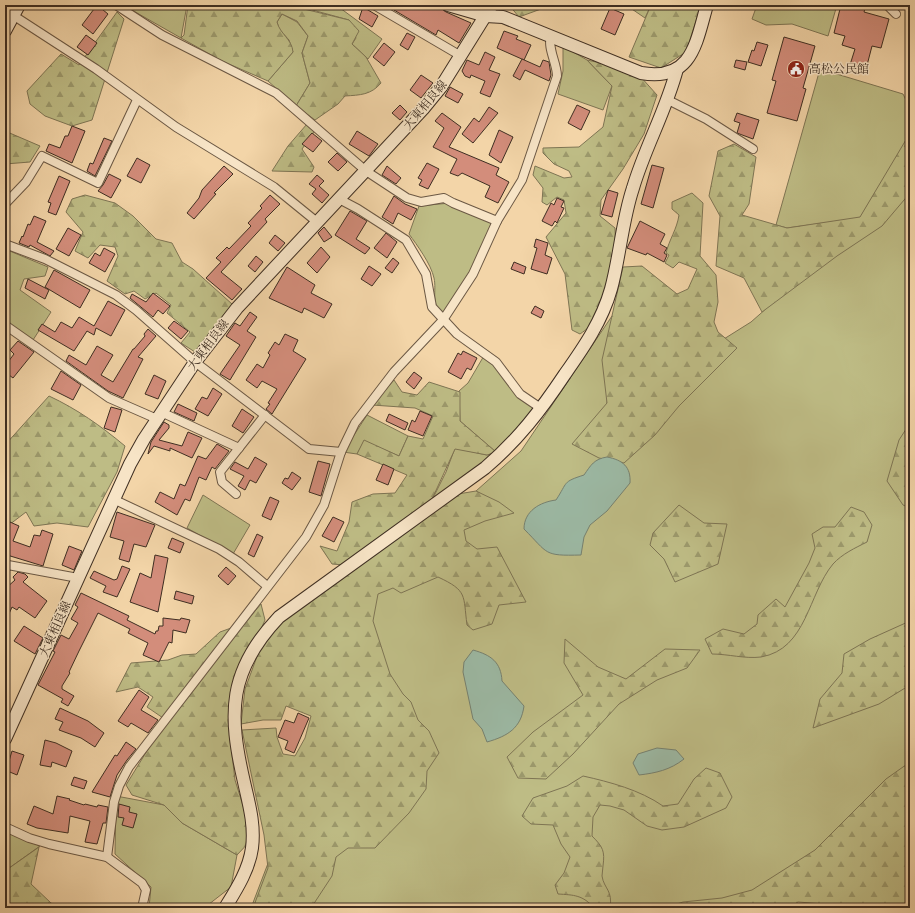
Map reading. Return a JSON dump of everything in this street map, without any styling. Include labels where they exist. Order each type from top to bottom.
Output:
[{"type":"street","points":[[116,5],[162,36],[276,93],[366,171],[407,198],[422,202],[444,198],[497,221]]},
{"type":"street","points":[[374,5],[461,56]]},
{"type":"street","points":[[448,5],[486,16],[503,17],[641,73],[654,75],[668,73],[677,69],[688,61],[695,47],[707,5]]},
{"type":"street","name":"大東相良線","points":[[5,739],[113,499],[130,464],[159,415],[195,362],[236,308],[366,171],[441,87],[492,5]]},
{"type":"street","points":[[887,5],[896,14]]},
{"type":"street","points":[[5,31],[12,10],[205,146],[274,187],[317,222]]},
{"type":"street","points":[[107,857],[114,802],[118,786],[126,773],[316,521],[324,505],[341,452],[355,423],[369,403],[443,320],[474,274],[497,221],[522,180],[557,76],[557,66],[549,42],[551,36]]},
{"type":"street","points":[[225,908],[248,866],[252,848],[253,827],[235,740],[234,723],[237,688],[250,653],[261,636],[279,617],[485,468],[504,452],[542,409],[594,331],[603,312],[611,288],[631,193],[640,164],[668,100],[677,69]]},
{"type":"street","points":[[5,204],[26,182],[42,156],[98,183],[138,100]]},
{"type":"street","points":[[668,100],[706,119],[753,149]]},
{"type":"street","points":[[339,199],[358,209],[406,240],[426,274],[432,308],[458,334],[496,362],[520,394],[542,409]]},
{"type":"street","points":[[5,244],[45,259],[116,295],[136,310],[195,362],[309,449],[341,452]]},
{"type":"street","points":[[5,325],[109,398],[159,415],[239,448]]},
{"type":"street","points":[[236,494],[222,482],[220,472],[265,415]]},
{"type":"street","points":[[113,499],[219,549],[239,562],[267,586]]},
{"type":"street","points":[[5,570],[8,565],[78,578]]},
{"type":"street","points":[[5,827],[36,840],[107,857],[142,883],[146,890],[142,908]]},
{"type":"green space","points":[[123,5],[187,5],[181,38]]},
{"type":"green space","points":[[188,5],[304,5],[304,9],[349,20],[359,31],[352,44],[366,57],[381,83],[369,92],[360,95],[345,96],[338,104],[315,120],[296,106],[310,83],[302,53],[308,36],[297,21],[282,14],[277,22],[292,47],[293,52],[268,81],[222,61],[181,38],[184,35]]},
{"type":"green space","points":[[305,5],[336,5],[382,39],[368,59],[352,44],[356,38],[349,20],[305,8]]},
{"type":"green space","points":[[509,5],[552,5],[519,17]]},
{"type":"green space","points":[[626,5],[651,5],[645,18]]},
{"type":"green space","points":[[651,5],[701,5],[686,52],[661,68],[629,57]]},
{"type":"green space","points":[[757,5],[837,5],[828,36],[792,24],[766,25],[752,19]]},
{"type":"green space","points":[[906,5],[910,5],[910,866],[847,907],[797,901],[783,908],[251,908],[374,585],[415,551],[504,508],[476,491],[521,451],[612,316],[607,403],[625,401],[751,322],[793,285],[859,231],[873,196],[860,218],[787,228],[776,225],[820,69],[903,94],[906,100]]},
{"type":"green space","points":[[117,12],[124,19],[92,120],[72,126],[45,116],[30,104],[27,91],[61,54],[79,65]]},
{"type":"green space","points":[[282,14],[297,22],[308,36],[302,53],[310,83],[296,106],[268,81],[293,52],[289,40],[279,29],[277,22]]},
{"type":"green space","points":[[563,46],[587,60],[612,86],[603,110],[558,94],[563,71]]},
{"type":"green space","points":[[587,60],[605,64],[640,76],[657,95],[644,134],[623,169],[601,200],[600,216],[615,228],[612,265],[601,305],[590,326],[580,334],[572,330],[565,274],[546,237],[566,213],[564,200],[557,197],[547,205],[542,202],[543,188],[533,175],[535,166],[564,178],[572,177],[569,171],[554,164],[543,153],[543,148],[579,147],[603,127],[612,86]]},
{"type":"green space","points":[[307,124],[314,132],[302,149],[314,167],[312,172],[272,171],[288,146]]},
{"type":"green space","points":[[5,131],[40,146],[30,162],[5,164]]},
{"type":"green space","points":[[910,133],[910,193],[882,226],[837,256],[762,312],[744,278],[716,266],[720,216],[709,196],[718,151],[734,144],[756,157],[749,204],[742,215],[787,228],[860,217]]},
{"type":"green space","points":[[692,193],[703,203],[700,256],[716,275],[718,302],[714,322],[718,332],[737,348],[679,406],[655,435],[624,463],[599,458],[572,444],[607,403],[602,360],[623,267],[642,266],[677,294],[688,289],[697,269],[679,262],[673,268],[665,263],[669,255],[666,253],[667,248],[677,225],[679,215],[672,209],[672,202]]},
{"type":"green space","points":[[85,195],[115,203],[133,216],[156,239],[172,243],[182,262],[193,269],[232,304],[227,314],[211,330],[195,352],[181,343],[190,332],[167,313],[171,305],[156,293],[145,299],[134,291],[125,294],[107,281],[118,256],[115,247],[100,245],[88,258],[75,251],[83,232],[66,212],[72,199]]},
{"type":"green space","points":[[450,203],[497,221],[472,272],[443,313],[439,310],[435,302],[435,283],[430,267],[409,234],[419,206]]},
{"type":"green space","points":[[5,249],[48,267],[45,276],[24,279],[20,290],[51,312],[33,340],[5,323]]},
{"type":"green space","points":[[485,354],[540,409],[494,458],[427,510],[446,472],[455,448],[487,455],[496,452],[460,421],[459,391],[468,383]]},
{"type":"green space","points":[[394,380],[402,392],[417,395],[429,382],[460,392],[460,421],[496,452],[487,455],[455,449],[427,510],[446,496],[476,491],[499,502],[514,513],[485,521],[464,530],[466,541],[477,549],[497,547],[526,602],[499,605],[492,624],[473,630],[467,625],[464,600],[459,590],[455,586],[438,577],[401,593],[393,588],[378,594],[373,621],[390,674],[403,694],[411,702],[418,720],[429,731],[439,753],[427,771],[426,789],[409,813],[375,848],[348,848],[336,857],[332,876],[311,908],[253,908],[268,868],[264,835],[242,730],[276,728],[277,737],[283,754],[295,756],[305,738],[311,716],[286,706],[281,720],[263,720],[241,724],[245,689],[262,643],[287,615],[344,565],[332,564],[320,546],[337,551],[349,522],[352,502],[373,494],[395,493],[407,475],[357,454],[364,440],[399,456],[408,436],[423,439],[433,416],[415,408],[372,405]]},
{"type":"green space","points":[[49,396],[88,418],[125,446],[117,472],[88,527],[57,523],[34,526],[26,512],[5,528],[5,445]]},
{"type":"green space","points":[[367,415],[408,436],[399,456],[364,441],[357,454],[343,452]]},
{"type":"green space","points":[[910,423],[910,508],[903,505],[887,481],[899,440]]},
{"type":"green space","points":[[203,495],[250,525],[233,554],[187,528]]},
{"type":"green space","points":[[679,505],[704,523],[727,524],[718,564],[675,582],[664,559],[650,545],[653,533]]},
{"type":"green space","points":[[851,507],[864,512],[872,525],[867,542],[845,554],[833,564],[825,576],[805,619],[788,643],[776,652],[761,657],[712,654],[705,639],[723,629],[744,634],[757,624],[758,615],[776,599],[785,607],[809,563],[815,548],[812,534],[823,527],[835,527]]},
{"type":"green space","points":[[261,604],[265,620],[243,669],[228,720],[235,780],[253,838],[237,855],[182,823],[164,805],[132,795],[126,785],[166,720],[147,707],[153,697],[138,687],[116,692],[131,663],[168,660],[182,655],[196,654],[220,632],[245,623]]},
{"type":"green space","points":[[910,621],[910,685],[879,704],[813,728],[820,699],[842,673],[844,654],[870,639]]},
{"type":"green space","points":[[565,639],[598,667],[626,679],[665,649],[700,650],[687,668],[657,680],[619,704],[573,754],[546,779],[518,778],[507,757],[533,732],[583,695],[564,663]]},
{"type":"green space","points":[[910,762],[910,904],[906,908],[875,908],[798,902],[789,908],[664,908],[683,902],[722,898],[752,890],[815,850],[886,779]]},
{"type":"green space","points":[[706,768],[720,773],[732,797],[726,808],[684,827],[662,830],[647,826],[624,810],[600,805],[593,817],[592,836],[601,846],[603,853],[604,861],[602,876],[610,897],[610,908],[594,908],[586,900],[578,896],[558,894],[555,885],[564,873],[570,857],[561,844],[553,825],[531,824],[522,816],[533,798],[567,786],[583,776],[635,791],[663,806],[678,804],[694,779]]},
{"type":"green space","points":[[116,796],[164,805],[182,823],[237,855],[231,887],[204,908],[149,908],[151,887],[115,854]]},
{"type":"green space","points":[[5,831],[40,846],[5,871]]},
{"type":"green space","points":[[39,847],[31,884],[51,903],[60,908],[5,908],[5,871]]},
{"type":"shaded area","points":[[607,457],[622,462],[625,465],[629,473],[630,483],[607,511],[590,525],[584,537],[581,555],[560,555],[548,552],[524,529],[530,512],[539,505],[556,500],[566,483],[572,479],[584,475],[596,461]]},
{"type":"shaded area","points":[[473,650],[485,654],[494,660],[500,669],[502,681],[524,706],[520,720],[512,730],[501,737],[487,742],[482,729],[473,719],[463,672],[464,662]]},
{"type":"shaded area","points":[[657,748],[676,750],[684,759],[663,770],[639,775],[633,763],[638,754]]},
{"type":"building","points":[[97,5],[108,14],[93,34],[82,25]]},
{"type":"building","points":[[396,5],[432,5],[471,23],[459,43],[438,30],[436,35],[394,10]]},
{"type":"building","points":[[841,5],[866,5],[864,12],[889,19],[881,48],[872,46],[865,73],[849,68],[855,49],[842,45],[845,36],[834,33]]},
{"type":"building","points":[[363,7],[378,16],[372,27],[359,19]]},
{"type":"building","points":[[610,8],[624,14],[615,35],[601,29]]},
{"type":"building","points":[[504,31],[518,36],[516,39],[531,45],[524,60],[497,48]]},
{"type":"building","points":[[407,33],[415,37],[408,50],[400,45]]},
{"type":"building","points":[[86,35],[97,43],[88,55],[77,47]]},
{"type":"building","points":[[784,37],[815,46],[803,88],[806,89],[797,121],[767,113],[776,81],[772,80]]},
{"type":"building","points":[[757,42],[768,45],[761,66],[748,62],[752,50],[754,51]]},
{"type":"building","points":[[384,43],[395,52],[384,66],[373,57]]},
{"type":"building","points":[[485,52],[495,57],[489,70],[500,74],[490,97],[480,93],[485,81],[471,75],[470,78],[465,76],[462,71],[467,60],[479,65]]},
{"type":"building","points":[[522,59],[540,67],[543,60],[549,62],[551,75],[549,81],[525,70],[520,80],[513,76]]},
{"type":"building","points":[[736,60],[747,62],[745,70],[734,67]]},
{"type":"building","points":[[421,75],[433,83],[421,98],[410,90]]},
{"type":"building","points":[[450,87],[463,94],[458,103],[445,96]]},
{"type":"building","points":[[400,105],[407,112],[400,120],[392,113]]},
{"type":"building","points":[[577,105],[590,111],[581,130],[568,123]]},
{"type":"building","points":[[489,107],[498,113],[473,143],[462,134],[474,118],[479,122]]},
{"type":"building","points":[[442,113],[461,127],[449,147],[499,168],[496,175],[509,182],[498,203],[485,197],[490,186],[462,173],[458,176],[450,173],[457,159],[433,147],[444,128],[435,121]]},
{"type":"building","points":[[737,113],[759,120],[753,139],[737,133],[740,123],[734,121]]},
{"type":"building","points":[[72,126],[85,131],[72,163],[46,151],[49,144],[60,148],[65,136],[68,136]]},
{"type":"building","points":[[499,130],[513,137],[501,163],[489,155]]},
{"type":"building","points":[[357,131],[378,144],[369,156],[349,144]]},
{"type":"building","points":[[312,133],[322,141],[313,152],[302,144]]},
{"type":"building","points":[[104,138],[112,141],[95,176],[87,171],[90,163],[93,164]]},
{"type":"building","points":[[337,153],[347,162],[338,171],[328,162]]},
{"type":"building","points":[[137,158],[150,165],[141,183],[127,176]]},
{"type":"building","points":[[427,163],[439,169],[428,189],[419,185],[422,180],[418,178]]},
{"type":"building","points":[[652,165],[664,168],[653,208],[641,204]]},
{"type":"building","points":[[224,166],[233,174],[214,193],[216,194],[194,219],[187,213],[199,198],[202,190]]},
{"type":"building","points":[[387,166],[401,178],[396,184],[382,175]]},
{"type":"building","points":[[109,174],[121,180],[111,198],[98,191]]},
{"type":"building","points":[[317,175],[324,181],[319,186],[329,195],[322,203],[312,194],[316,189],[309,184]]},
{"type":"building","points":[[59,176],[70,181],[56,215],[48,212],[51,203],[48,202]]},
{"type":"building","points":[[608,190],[618,193],[612,217],[601,214]]},
{"type":"building","points":[[270,195],[280,204],[265,219],[267,222],[221,272],[242,289],[232,300],[206,278],[221,262],[216,258],[227,247],[229,249],[251,226],[248,223],[262,208],[260,206]]},
{"type":"building","points":[[394,196],[405,204],[417,209],[411,220],[398,213],[393,224],[382,217]]},
{"type":"building","points":[[557,198],[564,201],[561,207],[564,208],[557,223],[555,221],[552,226],[542,221],[551,203],[554,205]]},
{"type":"building","points":[[350,211],[367,221],[356,239],[370,248],[365,254],[335,235]]},
{"type":"building","points":[[34,216],[46,221],[37,242],[54,251],[50,256],[30,245],[29,247],[19,243],[28,224],[30,225]]},
{"type":"building","points":[[640,221],[665,234],[660,244],[667,248],[664,253],[667,255],[664,262],[647,253],[646,255],[627,248]]},
{"type":"building","points":[[324,227],[332,237],[324,242],[318,233]]},
{"type":"building","points":[[68,228],[81,235],[69,256],[56,249]]},
{"type":"building","points":[[386,233],[397,242],[387,258],[374,248]]},
{"type":"building","points":[[275,235],[285,243],[278,251],[269,243]]},
{"type":"building","points":[[536,239],[548,243],[545,255],[552,258],[547,274],[531,269],[537,248],[534,247]]},
{"type":"building","points":[[321,247],[330,257],[317,273],[307,263]]},
{"type":"building","points":[[104,248],[115,254],[105,272],[89,263],[95,253],[100,256]]},
{"type":"building","points":[[256,256],[263,262],[255,272],[248,266]]},
{"type":"building","points":[[393,258],[399,263],[392,273],[385,268]]},
{"type":"building","points":[[514,262],[526,267],[524,274],[511,269]]},
{"type":"building","points":[[369,266],[381,274],[372,286],[361,279]]},
{"type":"building","points":[[287,267],[315,285],[311,293],[332,304],[324,318],[304,308],[302,313],[269,298]]},
{"type":"building","points":[[54,270],[90,290],[80,308],[45,287]]},
{"type":"building","points":[[28,279],[49,290],[45,299],[25,288]]},
{"type":"building","points":[[153,293],[170,306],[163,314],[158,310],[153,317],[130,298],[132,294],[146,302]]},
{"type":"building","points":[[108,301],[125,310],[111,336],[96,328],[94,335],[87,331],[74,351],[38,330],[42,324],[55,332],[61,322],[72,328],[79,317],[94,326]]},
{"type":"building","points":[[535,306],[544,311],[541,318],[531,313]]},
{"type":"building","points":[[250,312],[257,317],[247,331],[256,337],[230,380],[220,374],[240,345],[226,336],[235,323],[240,326]]},
{"type":"building","points":[[174,321],[188,331],[181,339],[168,328]]},
{"type":"building","points":[[148,329],[156,336],[138,357],[143,359],[123,398],[108,391],[66,361],[69,355],[86,365],[97,346],[113,355],[101,375],[113,382],[133,349],[145,336],[144,334]]},
{"type":"building","points":[[285,334],[298,340],[293,351],[306,359],[272,414],[266,409],[277,389],[262,381],[257,388],[246,380],[257,364],[263,368],[270,355],[268,353],[275,342],[279,345]]},
{"type":"building","points":[[18,341],[34,352],[13,378],[5,372],[5,366],[14,354],[10,350]]},
{"type":"building","points":[[463,351],[477,358],[471,370],[467,368],[461,379],[448,372],[458,353],[461,355]]},
{"type":"building","points":[[61,371],[81,385],[73,400],[51,389]]},
{"type":"building","points":[[414,372],[422,378],[414,389],[406,382]]},
{"type":"building","points":[[154,375],[166,381],[158,399],[145,394]]},
{"type":"building","points":[[213,388],[222,394],[208,416],[195,409],[202,397],[207,399]]},
{"type":"building","points":[[178,404],[197,413],[194,421],[174,412]]},
{"type":"building","points":[[111,407],[122,410],[115,432],[104,428]]},
{"type":"building","points":[[242,409],[254,417],[243,433],[232,426]]},
{"type":"building","points":[[420,411],[432,416],[423,436],[408,430],[412,420],[415,422]]},
{"type":"building","points":[[389,414],[408,423],[405,430],[386,421]]},
{"type":"building","points":[[164,422],[169,425],[169,428],[159,440],[182,446],[188,432],[202,438],[192,458],[170,448],[170,451],[154,446],[148,454],[151,442]]},
{"type":"building","points":[[217,444],[229,451],[215,469],[212,467],[206,480],[199,477],[190,501],[185,499],[177,515],[155,502],[160,492],[174,499],[180,484],[185,486],[198,456],[206,459]]},
{"type":"building","points":[[255,457],[267,464],[256,483],[250,480],[245,490],[238,486],[244,476],[230,469],[235,462],[248,469]]},
{"type":"building","points":[[318,461],[330,464],[321,496],[309,492]]},
{"type":"building","points":[[383,464],[394,469],[388,485],[376,480]]},
{"type":"building","points":[[292,472],[301,478],[292,490],[282,483],[285,478],[288,479]]},
{"type":"building","points":[[270,497],[279,501],[271,520],[262,516]]},
{"type":"building","points":[[117,512],[155,525],[146,547],[134,544],[129,562],[119,559],[124,541],[110,537]]},
{"type":"building","points":[[333,517],[344,522],[334,542],[322,536]]},
{"type":"building","points":[[10,522],[19,526],[13,541],[30,547],[34,535],[40,536],[42,530],[53,534],[43,566],[7,555],[5,559],[5,535]]},
{"type":"building","points":[[257,534],[263,537],[254,557],[248,554]]},
{"type":"building","points":[[172,538],[184,543],[180,553],[168,548]]},
{"type":"building","points":[[69,546],[82,551],[74,570],[62,565]]},
{"type":"building","points":[[155,555],[168,558],[158,612],[130,602],[140,573],[151,578]]},
{"type":"building","points":[[122,566],[130,569],[117,597],[103,592],[106,586],[90,578],[94,571],[114,580],[117,579]]},
{"type":"building","points":[[226,567],[236,576],[228,585],[218,576]]},
{"type":"building","points":[[18,572],[25,574],[28,577],[23,582],[47,601],[35,618],[19,607],[17,610],[12,607],[5,623],[5,589],[15,580],[13,577]]},
{"type":"building","points":[[176,591],[194,596],[192,604],[174,599]]},
{"type":"building","points":[[81,593],[129,616],[127,620],[155,634],[156,631],[158,631],[159,626],[163,626],[163,618],[180,620],[181,618],[190,620],[186,633],[173,630],[172,643],[169,642],[159,662],[143,655],[148,643],[128,633],[130,629],[98,613],[69,672],[70,673],[62,686],[62,689],[74,696],[68,706],[61,702],[63,699],[38,685],[55,652],[53,651],[61,635],[69,639],[78,623],[71,619],[78,607],[75,605]]},
{"type":"building","points":[[24,626],[43,638],[35,654],[14,641]]},
{"type":"building","points":[[139,690],[149,697],[141,710],[158,720],[148,733],[131,723],[128,727],[118,721]]},
{"type":"building","points":[[60,708],[88,721],[104,733],[95,747],[81,738],[59,730],[63,722],[55,719]]},
{"type":"building","points":[[298,713],[309,718],[294,753],[285,749],[288,741],[278,737],[285,720],[294,723]]},
{"type":"building","points":[[45,740],[56,743],[72,751],[66,767],[52,762],[51,767],[40,765]]},
{"type":"building","points":[[126,742],[136,749],[117,775],[110,797],[92,792],[115,755],[117,756]]},
{"type":"building","points":[[12,751],[24,755],[17,775],[5,770],[5,760],[9,761]]},
{"type":"building","points":[[74,777],[87,781],[84,789],[71,785]]},
{"type":"building","points":[[57,796],[70,799],[69,800],[84,805],[108,807],[106,823],[103,823],[97,844],[85,842],[90,821],[70,816],[68,833],[37,828],[27,824],[34,806],[53,814]]},
{"type":"building","points":[[119,804],[130,807],[129,812],[137,814],[133,828],[122,825],[124,818],[118,817]]},
{"type":"place","name":"高松公民館","points":[[796,69]]}]
